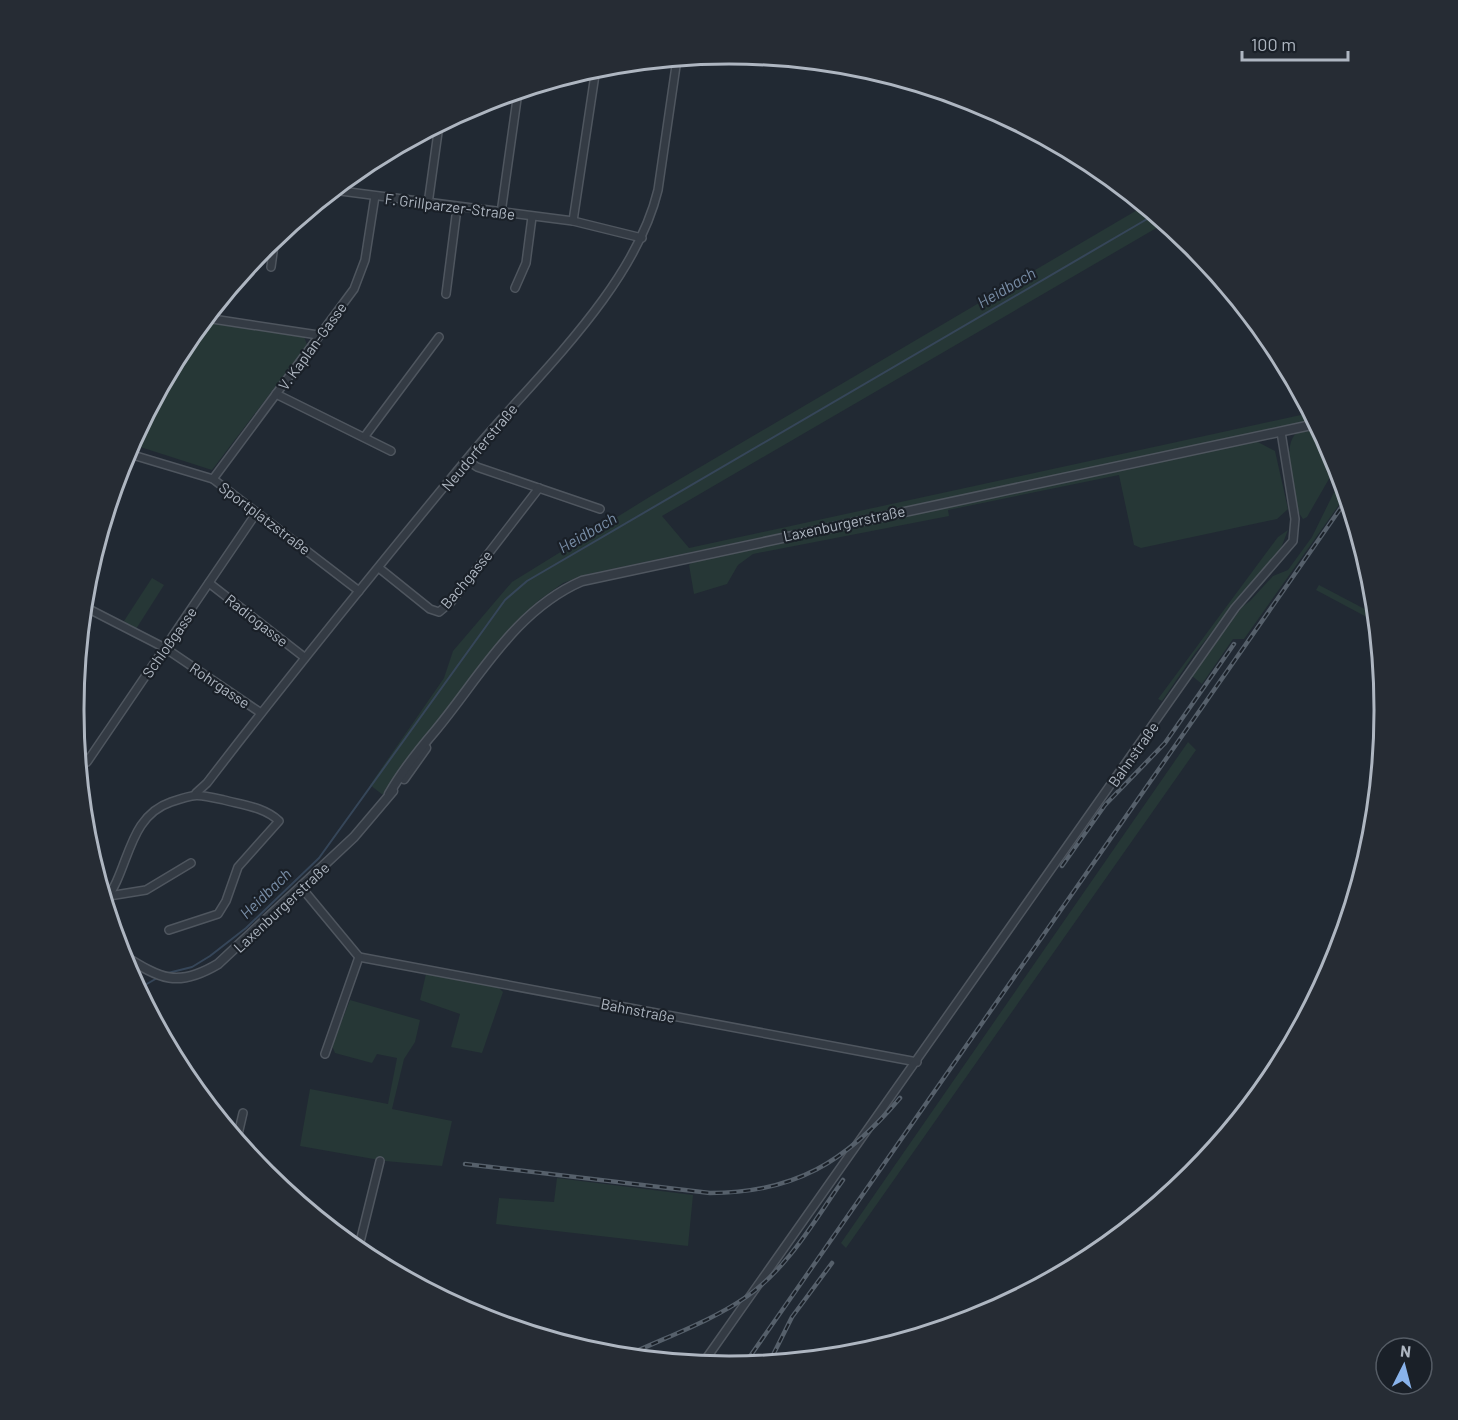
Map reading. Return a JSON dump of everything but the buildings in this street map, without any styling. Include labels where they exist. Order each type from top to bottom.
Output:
[{"type":"street","name":"Neudorferstraße","points":[[196,793],[207,783],[304,657],[466,460],[568,343],[632,256],[642,238],[658,190],[674,67]]},
{"type":"street","points":[[573,221],[594,79]]},
{"type":"street","points":[[501,213],[517,101]]},
{"type":"street","points":[[428,204],[438,134]]},
{"type":"street","name":"F. Grillparzer-Straße","points":[[344,192],[573,221],[642,238]]},
{"type":"street","name":"V. Kaplan-Gasse","points":[[213,479],[354,289],[365,260],[375,196]]},
{"type":"street","points":[[446,294],[457,208]]},
{"type":"street","name":"F. Grillparzer-Straße","points":[[515,288],[526,263],[532,216]]},
{"type":"street","points":[[271,267],[273,254]]},
{"type":"street","points":[[215,319],[318,335]]},
{"type":"street","points":[[365,436],[439,337]]},
{"type":"street","points":[[276,394],[365,436],[391,451]]},
{"type":"street","name":"Laxenburgerstraße","points":[[135,962],[168,978],[189,979],[218,964],[360,832],[512,633],[548,600],[582,581],[1308,426]]},
{"type":"street","name":"Bahnstraße","points":[[709,1355],[1235,609],[1293,541],[1295,519],[1281,432]]},
{"type":"street","name":"Sportplatzstraße","points":[[136,456],[213,479],[359,591]]},
{"type":"street","points":[[466,460],[477,467],[600,509]]},
{"type":"street","name":"Bachgasse","points":[[378,568],[439,612],[451,602],[539,488]]},
{"type":"street","name":"Schloßgasse","points":[[86,761],[257,512]]},
{"type":"street","name":"Radiogasse","points":[[209,584],[304,657]]},
{"type":"street","name":"Rohrgasse","points":[[92,610],[165,648],[261,713]]},
{"type":"street","points":[[110,892],[141,822],[155,808],[196,793],[269,812],[279,820],[238,867],[226,901],[218,914],[169,930]]},
{"type":"street","points":[[112,897],[146,890],[191,863]]},
{"type":"street","points":[[301,886],[359,957],[325,1054]]},
{"type":"street","name":"Bahnstraße","points":[[359,957],[917,1062]]},
{"type":"street","points":[[239,1130],[243,1113]]},
{"type":"street","points":[[360,1240],[380,1161]]},
{"type":"shaded area","points":[[1137,210],[1157,227],[662,516],[689,548],[1303,415],[1306,422],[588,574],[563,583],[538,601],[508,630],[383,795],[370,785],[444,678],[453,651],[512,582],[651,496]]},
{"type":"shaded area","points":[[214,322],[304,336],[307,345],[212,470],[140,447],[170,387],[192,351]]},
{"type":"shaded area","points":[[1310,428],[1330,477],[1307,517],[1303,519],[1299,513],[1289,457],[1293,437],[1299,431]]},
{"type":"shaded area","points":[[1254,440],[1275,451],[1288,509],[1277,519],[1141,548],[1134,545],[1119,475],[948,510],[949,516],[753,554],[738,565],[727,584],[694,594],[689,565],[698,558]]},
{"type":"shaded area","points":[[1335,490],[1340,503],[1244,639],[1233,639],[1202,684],[1192,676],[1242,607],[1273,576],[1288,570],[1312,537]]},
{"type":"shaded area","points":[[1288,530],[1281,548],[1195,653],[1162,701],[1158,699],[1278,537]]},
{"type":"shaded area","points":[[152,578],[164,585],[136,629],[124,621]]},
{"type":"shaded area","points":[[1319,585],[1366,610],[1368,618],[1316,590]]},
{"type":"shaded area","points":[[1188,742],[1196,750],[846,1248],[841,1243]]},
{"type":"shaded area","points":[[426,974],[498,987],[503,992],[482,1053],[451,1047],[460,1014],[420,1000]]},
{"type":"shaded area","points":[[350,1000],[420,1020],[415,1042],[404,1059],[392,1109],[452,1121],[442,1166],[385,1161],[300,1146],[310,1089],[388,1104],[397,1058],[377,1054],[372,1063],[335,1053],[332,1046]]},
{"type":"shaded area","points":[[557,1178],[693,1195],[688,1246],[496,1224],[499,1198],[554,1202]]},
{"type":"waterway","name":"Heidbach","points":[[164,974],[192,967],[210,956],[246,928],[319,858],[505,600],[527,581],[1147,219]]},
{"type":"waterway","name":"Heidbach","points":[[145,985],[159,977]]},
{"type":"railway","points":[[751,1355],[1341,507]]},
{"type":"railway","points":[[1062,866],[1105,805],[1165,743],[1234,644]]},
{"type":"railway","points":[[465,1164],[710,1193],[740,1192],[793,1180],[816,1170],[859,1140],[900,1098]]},
{"type":"railway","points":[[641,1349],[718,1314],[761,1285],[788,1258],[843,1180]]},
{"type":"railway","points":[[774,1354],[792,1317],[832,1263]]}]
